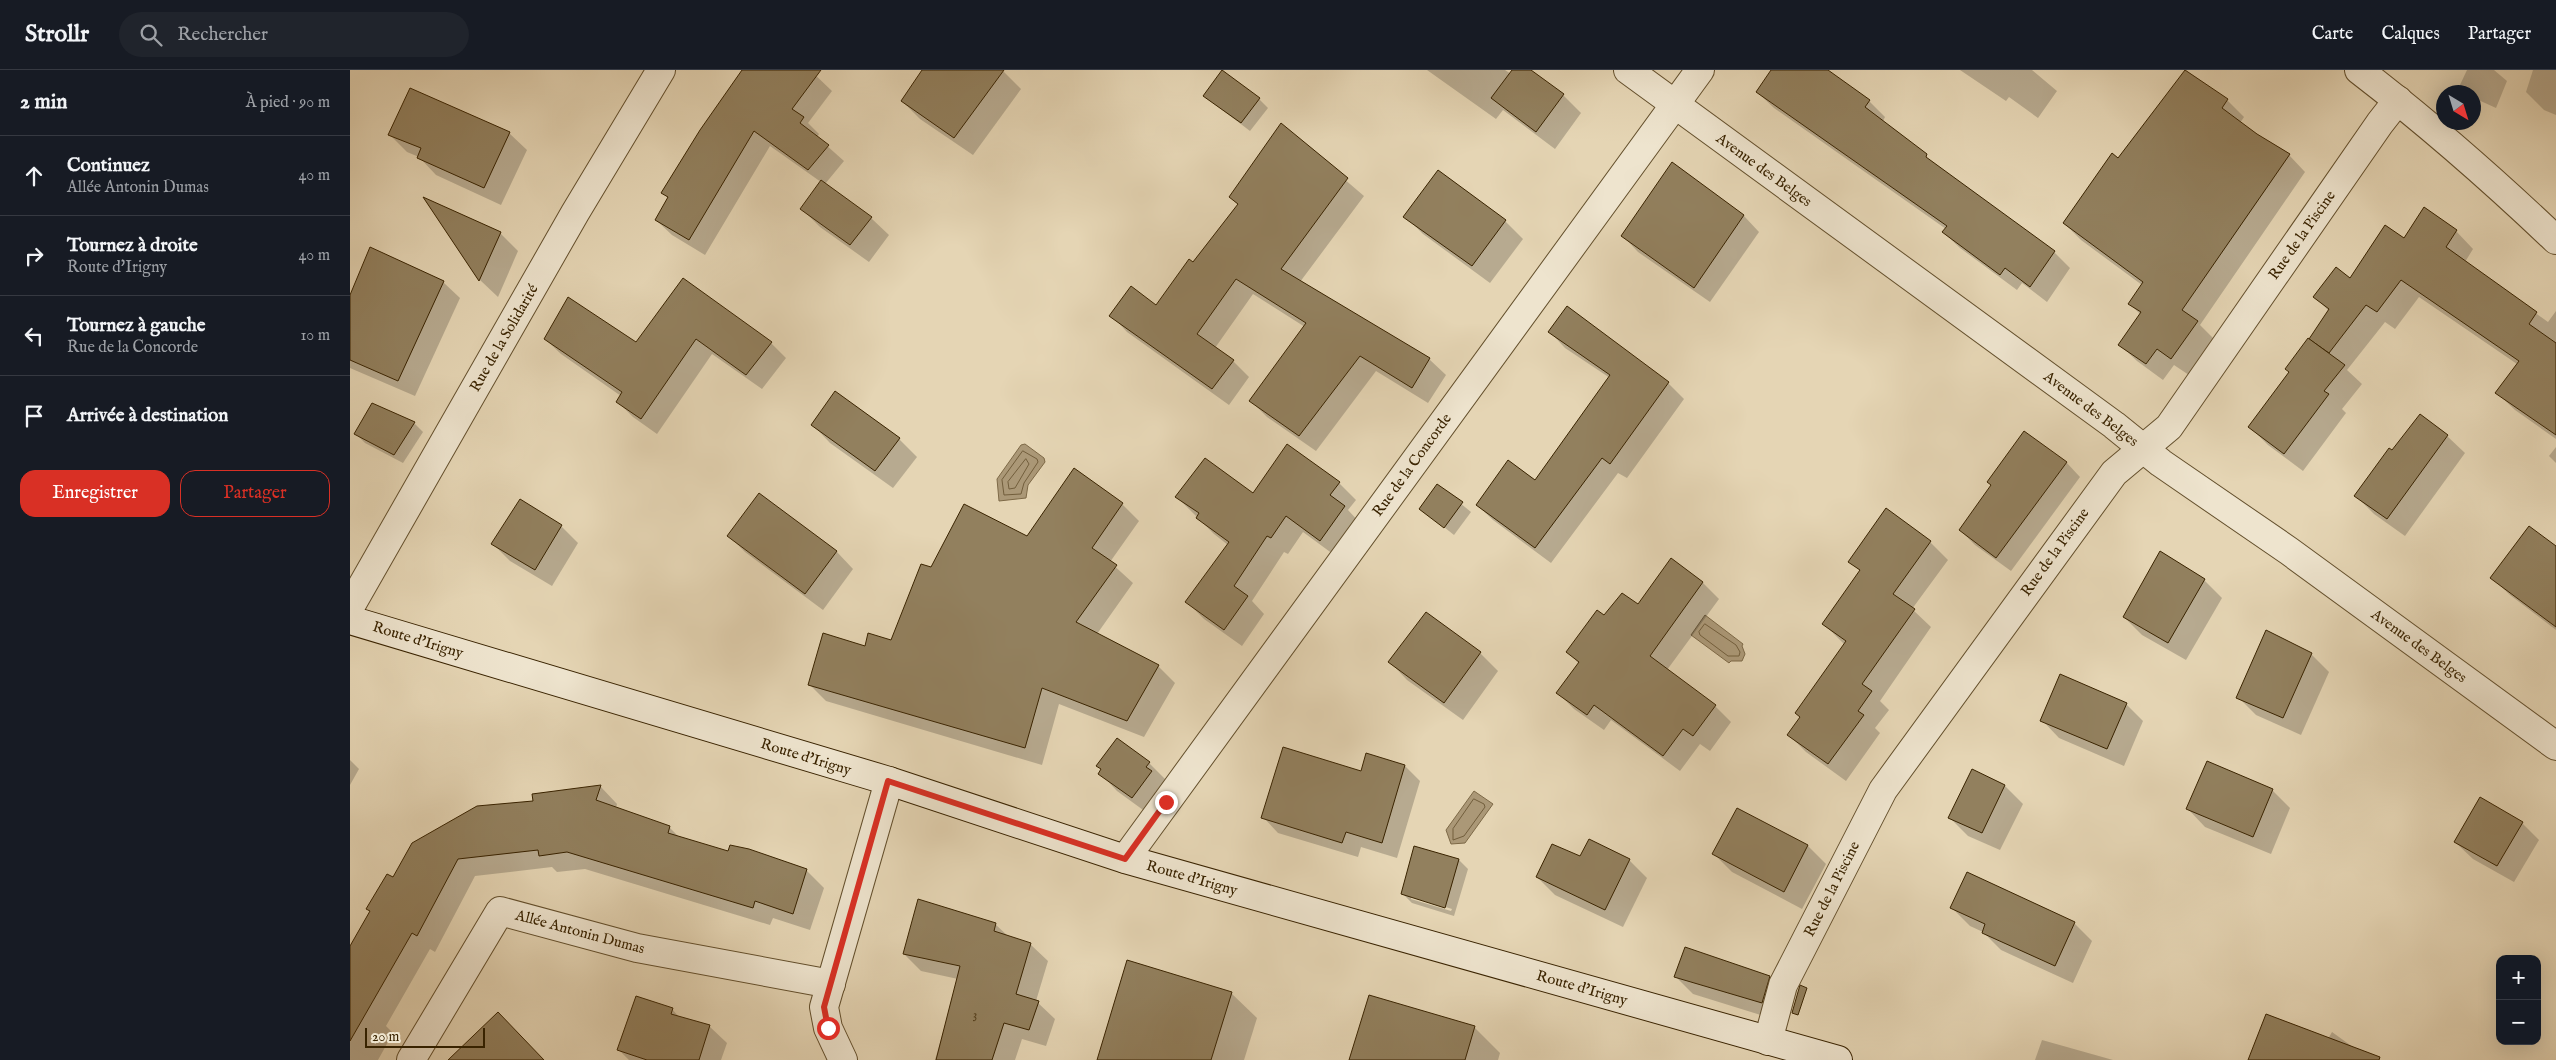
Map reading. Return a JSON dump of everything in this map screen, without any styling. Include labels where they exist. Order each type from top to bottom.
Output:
[{"type":"street","name":"Rue de la Solidarité","points":[[350,607],[575,213],[661,70]]},
{"type":"street","name":"Avenue des Belges","points":[[1628,70],[2106,419],[2143,449],[2556,746]]},
{"type":"street","name":"Rue de la Concorde","points":[[1125,859],[1700,70]]},
{"type":"street","points":[[2359,70],[2487,174],[2556,240]]},
{"type":"street","name":"Rue de la Piscine","points":[[1768,1040],[1783,985],[1883,790],[2114,472],[2170,427],[2380,123],[2398,100]]},
{"type":"street","name":"Route d'Irigny","points":[[350,620],[888,781],[1125,859],[1838,1060]]},
{"type":"street","points":[[843,1060],[828,1028],[824,1007],[888,781]]},
{"type":"street","name":"Allée Antonin Dumas","points":[[411,1060],[500,910],[637,948],[831,984]]},
{"type":"water","points":[[1025,444],[1044,458],[1045,462],[1028,485],[1026,498],[999,501],[997,479],[1021,445]]},
{"type":"water","points":[[1705,615],[1743,644],[1745,654],[1742,661],[1731,661],[1729,663],[1691,635]]},
{"type":"water","points":[[1474,791],[1493,804],[1465,843],[1451,844],[1446,830]]},
{"type":"building","points":[[742,70],[821,70],[792,109],[804,117],[800,123],[829,145],[808,170],[754,131],[689,240],[655,220],[668,197],[661,193],[700,130]]},
{"type":"building","points":[[922,70],[1004,70],[954,138],[901,101]]},
{"type":"building","points":[[1222,70],[1260,98],[1241,123],[1203,96]]},
{"type":"building","points":[[1512,70],[1531,70],[1564,94],[1536,132],[1491,98]]},
{"type":"building","points":[[1771,70],[1828,70],[1870,100],[1865,107],[1927,154],[1926,157],[2055,251],[2030,287],[2005,268],[2000,275],[1942,232],[1947,226],[1756,92]]},
{"type":"building","points":[[2185,70],[2228,99],[2222,108],[2257,134],[2290,154],[2182,310],[2198,321],[2171,359],[2157,349],[2146,364],[2118,345],[2141,312],[2128,304],[2143,282],[2063,223],[2112,153],[2118,158]]},
{"type":"building","points":[[410,88],[510,132],[484,188],[417,158],[421,148],[388,135]]},
{"type":"building","points":[[1281,123],[1348,178],[1281,269],[1430,358],[1412,388],[1360,356],[1299,436],[1249,401],[1306,323],[1236,279],[1197,334],[1234,360],[1212,389],[1109,316],[1131,286],[1156,305],[1189,259],[1193,262],[1238,204],[1229,197]]},
{"type":"building","points":[[1672,162],[1744,215],[1694,288],[1621,236]]},
{"type":"building","points":[[1438,170],[1506,220],[1472,266],[1403,217]]},
{"type":"building","points":[[821,180],[872,217],[850,245],[800,209]]},
{"type":"building","points":[[423,197],[501,232],[479,281]]},
{"type":"building","points":[[2424,207],[2457,230],[2446,247],[2537,312],[2529,324],[2556,343],[2556,435],[2495,393],[2519,361],[2401,280],[2377,312],[2366,305],[2329,353],[2309,339],[2329,309],[2313,297],[2336,267],[2350,278],[2385,225],[2404,238]]},
{"type":"building","points":[[370,247],[444,281],[398,381],[350,360],[350,295]]},
{"type":"building","points":[[683,278],[772,342],[746,375],[696,339],[641,419],[616,402],[622,392],[544,339],[568,297],[636,342]]},
{"type":"building","points":[[1567,306],[1669,382],[1610,464],[1602,458],[1535,548],[1476,505],[1508,460],[1535,480],[1610,375],[1548,332]]},
{"type":"building","points":[[2308,338],[2345,365],[2324,391],[2329,394],[2284,454],[2248,427],[2289,372],[2285,369]]},
{"type":"building","points":[[835,391],[900,438],[875,471],[811,425]]},
{"type":"building","points":[[372,403],[415,422],[394,455],[354,434]]},
{"type":"building","points":[[2420,414],[2448,435],[2387,519],[2354,496],[2389,448],[2392,450]]},
{"type":"building","points":[[2024,431],[2067,462],[1996,558],[1959,530],[1991,485],[1987,482]]},
{"type":"building","points":[[1287,444],[1340,482],[1330,495],[1345,506],[1320,541],[1286,516],[1271,538],[1267,536],[1234,586],[1248,596],[1224,630],[1185,602],[1229,542],[1196,518],[1199,513],[1175,497],[1205,458],[1253,493]]},
{"type":"building","points":[[1074,468],[1123,503],[1092,548],[1117,565],[1076,622],[1159,665],[1127,721],[1042,688],[1025,748],[808,685],[823,633],[865,646],[868,633],[891,640],[921,564],[931,567],[964,504],[1027,536]]},
{"type":"building","points":[[1437,484],[1463,502],[1444,528],[1419,509]]},
{"type":"building","points":[[759,493],[837,551],[805,594],[727,536]]},
{"type":"building","points":[[520,499],[562,525],[535,570],[491,544]]},
{"type":"building","points":[[1886,508],[1931,541],[1893,594],[1915,609],[1862,684],[1872,691],[1858,711],[1864,715],[1828,764],[1787,735],[1800,717],[1795,713],[1846,641],[1822,624],[1860,570],[1848,562]]},
{"type":"building","points":[[2529,526],[2556,546],[2556,627],[2490,578]]},
{"type":"building","points":[[2160,551],[2205,579],[2168,643],[2123,617]]},
{"type":"building","points":[[1671,558],[1703,582],[1650,656],[1716,705],[1693,736],[1683,729],[1663,756],[1594,705],[1587,715],[1556,693],[1579,662],[1566,652],[1597,610],[1604,615],[1622,593],[1638,604]]},
{"type":"building","points":[[1426,612],[1481,652],[1444,703],[1388,662]]},
{"type":"building","points":[[2266,630],[2312,653],[2283,718],[2236,698]]},
{"type":"building","points":[[2060,674],[2127,703],[2107,749],[2040,721]]},
{"type":"building","points":[[1117,738],[1150,762],[1146,767],[1152,771],[1132,798],[1098,774],[1101,769],[1096,766]]},
{"type":"building","points":[[1283,747],[1361,771],[1366,753],[1405,765],[1382,843],[1346,832],[1342,843],[1261,818]]},
{"type":"building","points":[[2207,761],[2273,789],[2253,837],[2186,809]]},
{"type":"building","points":[[1972,769],[2005,785],[1982,833],[1948,818]]},
{"type":"building","points":[[601,785],[596,800],[670,826],[668,833],[728,851],[730,845],[749,849],[807,869],[793,914],[755,901],[753,908],[567,852],[539,856],[538,850],[458,859],[417,936],[412,933],[350,1041],[350,946],[370,911],[366,909],[387,874],[393,877],[412,843],[477,806],[533,801],[532,794]]},
{"type":"building","points":[[2480,797],[2523,822],[2497,866],[2454,842]]},
{"type":"building","points":[[1737,808],[1808,845],[1784,892],[1712,854]]},
{"type":"building","points":[[1589,839],[1630,859],[1605,910],[1536,877],[1552,844],[1580,856]]},
{"type":"building","points":[[1414,846],[1459,859],[1445,908],[1401,894]]},
{"type":"building","points":[[1967,872],[2075,922],[2055,966],[1982,933],[1985,924],[1950,908]]},
{"type":"building","points":[[918,899],[996,923],[994,931],[1031,943],[1016,994],[1039,1001],[1029,1030],[1004,1023],[992,1060],[936,1060],[960,966],[903,954]]},
{"type":"building","points":[[1685,947],[1770,976],[1762,1003],[1674,977]]},
{"type":"building","points":[[1127,960],[1232,992],[1211,1060],[1097,1060]]},
{"type":"building","points":[[1800,985],[1807,988],[1798,1015],[1792,1013]]},
{"type":"building","points":[[1369,995],[1475,1026],[1465,1060],[1349,1060]]},
{"type":"building","points":[[636,996],[673,1008],[671,1014],[710,1025],[699,1060],[647,1060],[617,1050]]},
{"type":"building","points":[[498,1012],[544,1060],[448,1060]]},
{"type":"building","points":[[2266,1014],[2380,1057],[2379,1060],[2248,1060]]},
{"type":"route","points":[[828,1028],[824,1007],[888,781],[1125,859],[1166,802]]}]
